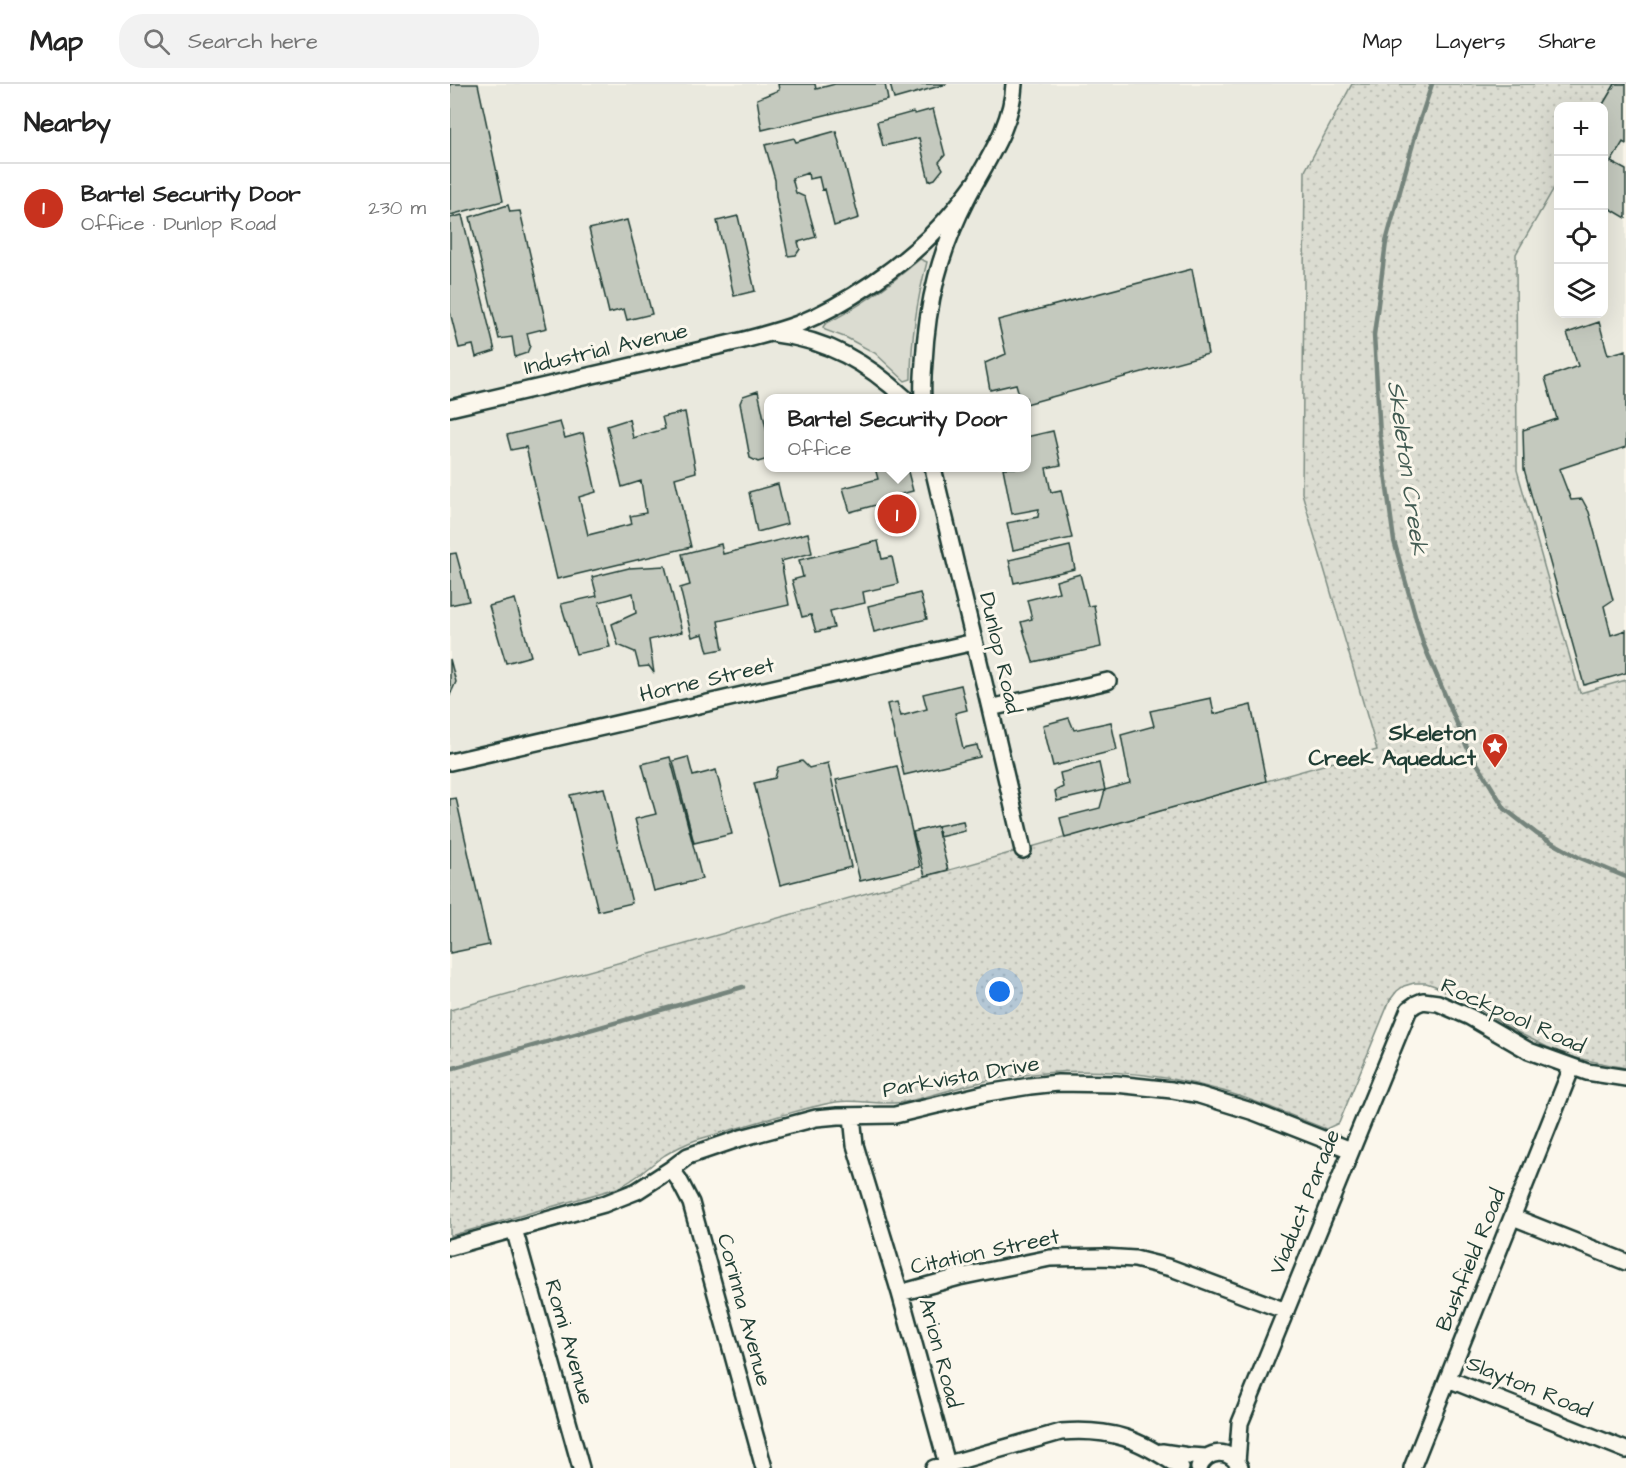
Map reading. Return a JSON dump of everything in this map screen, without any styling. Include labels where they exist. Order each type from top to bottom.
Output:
[{"type":"street","points":[[923,394],[924,351],[932,290],[950,234],[1004,129],[1013,100],[1014,84]]},
{"type":"street","name":"Industrial Avenue","points":[[450,408],[771,333],[800,323],[881,278],[938,228],[974,184]]},
{"type":"street","name":"Industrial Avenue","points":[[771,333],[796,336],[845,353],[869,368],[900,394]]},
{"type":"street","name":"Dunlop Road","points":[[934,472],[1023,850]]},
{"type":"street","name":"Horne Street","points":[[450,762],[974,642]]},
{"type":"street","points":[[990,708],[1108,681]]},
{"type":"street","name":"Rockpool Road","points":[[1418,1003],[1426,1001],[1438,1003],[1470,1017],[1518,1046],[1572,1067],[1587,1072],[1626,1078]]},
{"type":"street","name":"Viaduct Parade","points":[[1205,1460],[1240,1423],[1405,1015],[1408,1009],[1418,1003]]},
{"type":"street","name":"Bushfield Road","points":[[1412,1468],[1572,1067]]},
{"type":"street","name":"Parkvista Drive","points":[[450,1247],[623,1197],[637,1191],[688,1156],[741,1138],[816,1118],[905,1114],[956,1099],[1030,1086],[1058,1083],[1116,1084],[1172,1090],[1210,1098],[1254,1112],[1351,1150]]},
{"type":"street","name":"Arion Road","points":[[852,1116],[855,1145],[900,1293],[940,1466]]},
{"type":"street","name":"Corinna Avenue","points":[[671,1169],[680,1180],[691,1203],[764,1468]]},
{"type":"street","points":[[1513,1217],[1626,1262]]},
{"type":"street","name":"Romi Avenue","points":[[514,1229],[581,1468]]},
{"type":"street","name":"Citation Street","points":[[900,1293],[959,1277],[1050,1258],[1103,1257],[1135,1259],[1171,1268],[1286,1311]]},
{"type":"street","name":"Slayton Road","points":[[1448,1379],[1626,1450]]},
{"type":"street","name":"Viaduct Parade","points":[[1239,1465],[1240,1423]]},
{"type":"street","points":[[940,1466],[1061,1432],[1080,1430],[1099,1431],[1132,1440],[1156,1450],[1205,1460],[1219,1453],[1225,1454],[1231,1456],[1239,1465]]},
{"type":"street","points":[[1156,1450],[1181,1468]]},
{"type":"shaded area","points":[[450,84],[1626,84],[1626,680],[450,1010]]},
{"type":"shaded area","points":[[1352,84],[1615,84],[1604,102],[1554,102],[1554,188],[1516,254],[1517,470],[1580,693],[1626,680],[1626,1068],[1576,1058],[1547,1047],[1435,986],[1414,983],[1404,986],[1390,1000],[1339,1123],[1326,1129],[1236,1095],[1169,1078],[1085,1071],[1030,1074],[977,1083],[905,1102],[836,1102],[779,1116],[684,1145],[665,1155],[637,1177],[617,1188],[450,1236],[450,1010],[1377,750],[1302,493],[1305,171]]},
{"type":"shaded area","points":[[920,259],[927,262],[915,320],[911,379],[905,381],[875,353],[823,327],[875,294]]},
{"type":"building","points":[[450,84],[478,84],[503,201],[450,215]]},
{"type":"building","points":[[778,84],[815,84],[816,89],[835,84],[885,84],[888,100],[762,130],[757,99],[779,90]]},
{"type":"building","points":[[890,84],[947,84],[894,99]]},
{"type":"building","points":[[1615,84],[1626,84],[1626,144],[1623,142],[1611,162],[1626,170],[1626,218],[1608,207],[1608,102],[1604,102]]},
{"type":"building","points":[[933,109],[945,155],[939,162],[943,169],[935,179],[929,181],[919,138],[883,146],[877,122]]},
{"type":"building","points":[[836,131],[859,218],[834,226],[825,189],[822,190],[819,177],[809,179],[808,173],[792,178],[796,193],[805,197],[816,237],[798,242],[800,249],[796,255],[788,256],[776,197],[775,180],[765,145],[794,138],[796,142]]},
{"type":"building","points":[[508,205],[510,212],[520,211],[547,328],[527,333],[530,346],[527,353],[515,357],[512,337],[499,339],[470,217]]},
{"type":"building","points":[[462,215],[495,351],[476,357],[473,345],[459,348],[450,312],[450,218]]},
{"type":"building","points":[[738,216],[755,291],[734,296],[717,221]]},
{"type":"building","points":[[627,220],[652,314],[627,320],[624,309],[609,313],[589,229]]},
{"type":"building","points":[[1192,269],[1208,354],[1031,403],[1031,394],[1019,394],[1016,384],[990,390],[985,363],[1006,354],[998,320]]},
{"type":"building","points":[[1599,322],[1608,355],[1626,350],[1626,447],[1559,469],[1571,500],[1582,499],[1589,512],[1613,600],[1604,606],[1611,635],[1626,630],[1626,673],[1584,685],[1524,469],[1523,430],[1557,419],[1545,378],[1578,366],[1567,333]]},
{"type":"building","points":[[758,391],[764,419],[764,460],[758,462],[750,458],[740,403],[743,396]]},
{"type":"building","points":[[685,412],[696,472],[675,478],[691,547],[557,579],[526,447],[511,450],[507,435],[560,422],[565,438],[583,433],[596,492],[579,497],[588,535],[632,524],[630,516],[646,513],[641,481],[622,487],[607,426],[629,419],[633,438],[665,429],[662,417]]},
{"type":"building","points":[[1053,431],[1061,465],[1046,468],[1051,492],[1061,490],[1072,538],[1013,550],[1007,523],[1038,517],[1039,509],[1012,514],[1004,472],[1031,472],[1031,436]]},
{"type":"building","points":[[876,472],[908,472],[913,491],[882,499],[883,503],[850,512],[843,488],[878,479]]},
{"type":"building","points":[[778,484],[787,524],[757,532],[749,492]]},
{"type":"building","points":[[808,533],[812,553],[781,561],[789,605],[718,621],[723,649],[708,652],[703,634],[692,637],[680,588],[690,585],[682,554],[721,544],[723,554]]},
{"type":"building","points":[[878,541],[882,559],[892,557],[898,584],[863,592],[865,603],[830,611],[834,628],[816,632],[811,615],[802,617],[792,580],[803,577],[799,560]]},
{"type":"building","points":[[1070,546],[1075,569],[1014,583],[1009,560]]},
{"type":"building","points":[[456,553],[469,601],[450,605],[450,554]]},
{"type":"building","points":[[665,566],[682,632],[649,640],[654,673],[649,666],[639,667],[635,652],[618,645],[612,624],[636,613],[633,593],[599,602],[610,647],[576,654],[561,604],[597,596],[592,577],[629,568]]},
{"type":"building","points":[[1080,574],[1088,606],[1094,605],[1101,647],[1033,662],[1021,622],[1032,619],[1027,600],[1059,592],[1056,581]]},
{"type":"building","points":[[920,593],[927,619],[874,632],[868,606]]},
{"type":"building","points":[[515,599],[531,656],[506,663],[489,606]]},
{"type":"building","points":[[450,659],[456,682],[450,695]]},
{"type":"building","points":[[961,685],[967,710],[955,713],[963,748],[977,745],[980,757],[904,775],[887,704],[897,702],[901,716],[927,709],[923,694]]},
{"type":"building","points":[[1211,698],[1214,714],[1251,705],[1266,781],[1065,838],[1060,818],[1100,808],[1105,790],[1130,783],[1121,735],[1154,726],[1150,711]]},
{"type":"building","points":[[1069,718],[1074,730],[1111,722],[1117,750],[1053,766],[1043,725]]},
{"type":"building","points":[[670,757],[702,879],[654,891],[635,819],[656,814],[642,764]]},
{"type":"building","points":[[688,757],[693,776],[716,770],[732,834],[694,843],[673,761]]},
{"type":"building","points":[[802,761],[809,768],[828,763],[851,867],[780,885],[754,783],[775,778],[778,767]]},
{"type":"building","points":[[1099,763],[1105,790],[1057,801],[1055,791],[1063,787],[1060,773]]},
{"type":"building","points":[[897,766],[920,867],[860,881],[836,780]]},
{"type":"building","points":[[604,788],[632,903],[598,911],[570,795]]},
{"type":"building","points":[[456,798],[489,945],[450,953],[450,799]]},
{"type":"building","points":[[963,821],[965,831],[939,837],[937,826]]},
{"type":"building","points":[[937,826],[948,870],[925,876],[913,832]]},
{"type":"waterway","name":"Skeleton Creek","points":[[1432,84],[1417,129],[1386,242],[1374,335],[1380,435],[1394,541],[1423,643],[1467,747],[1505,809],[1537,834],[1578,857],[1626,877]]},
{"type":"waterway","points":[[450,1069],[743,987]]},
{"type":"place","name":"Bartel Security Door","points":[[897,514]]},
{"type":"place","name":"Skeleton Creek Aqueduct","points":[[1495,769]]}]
